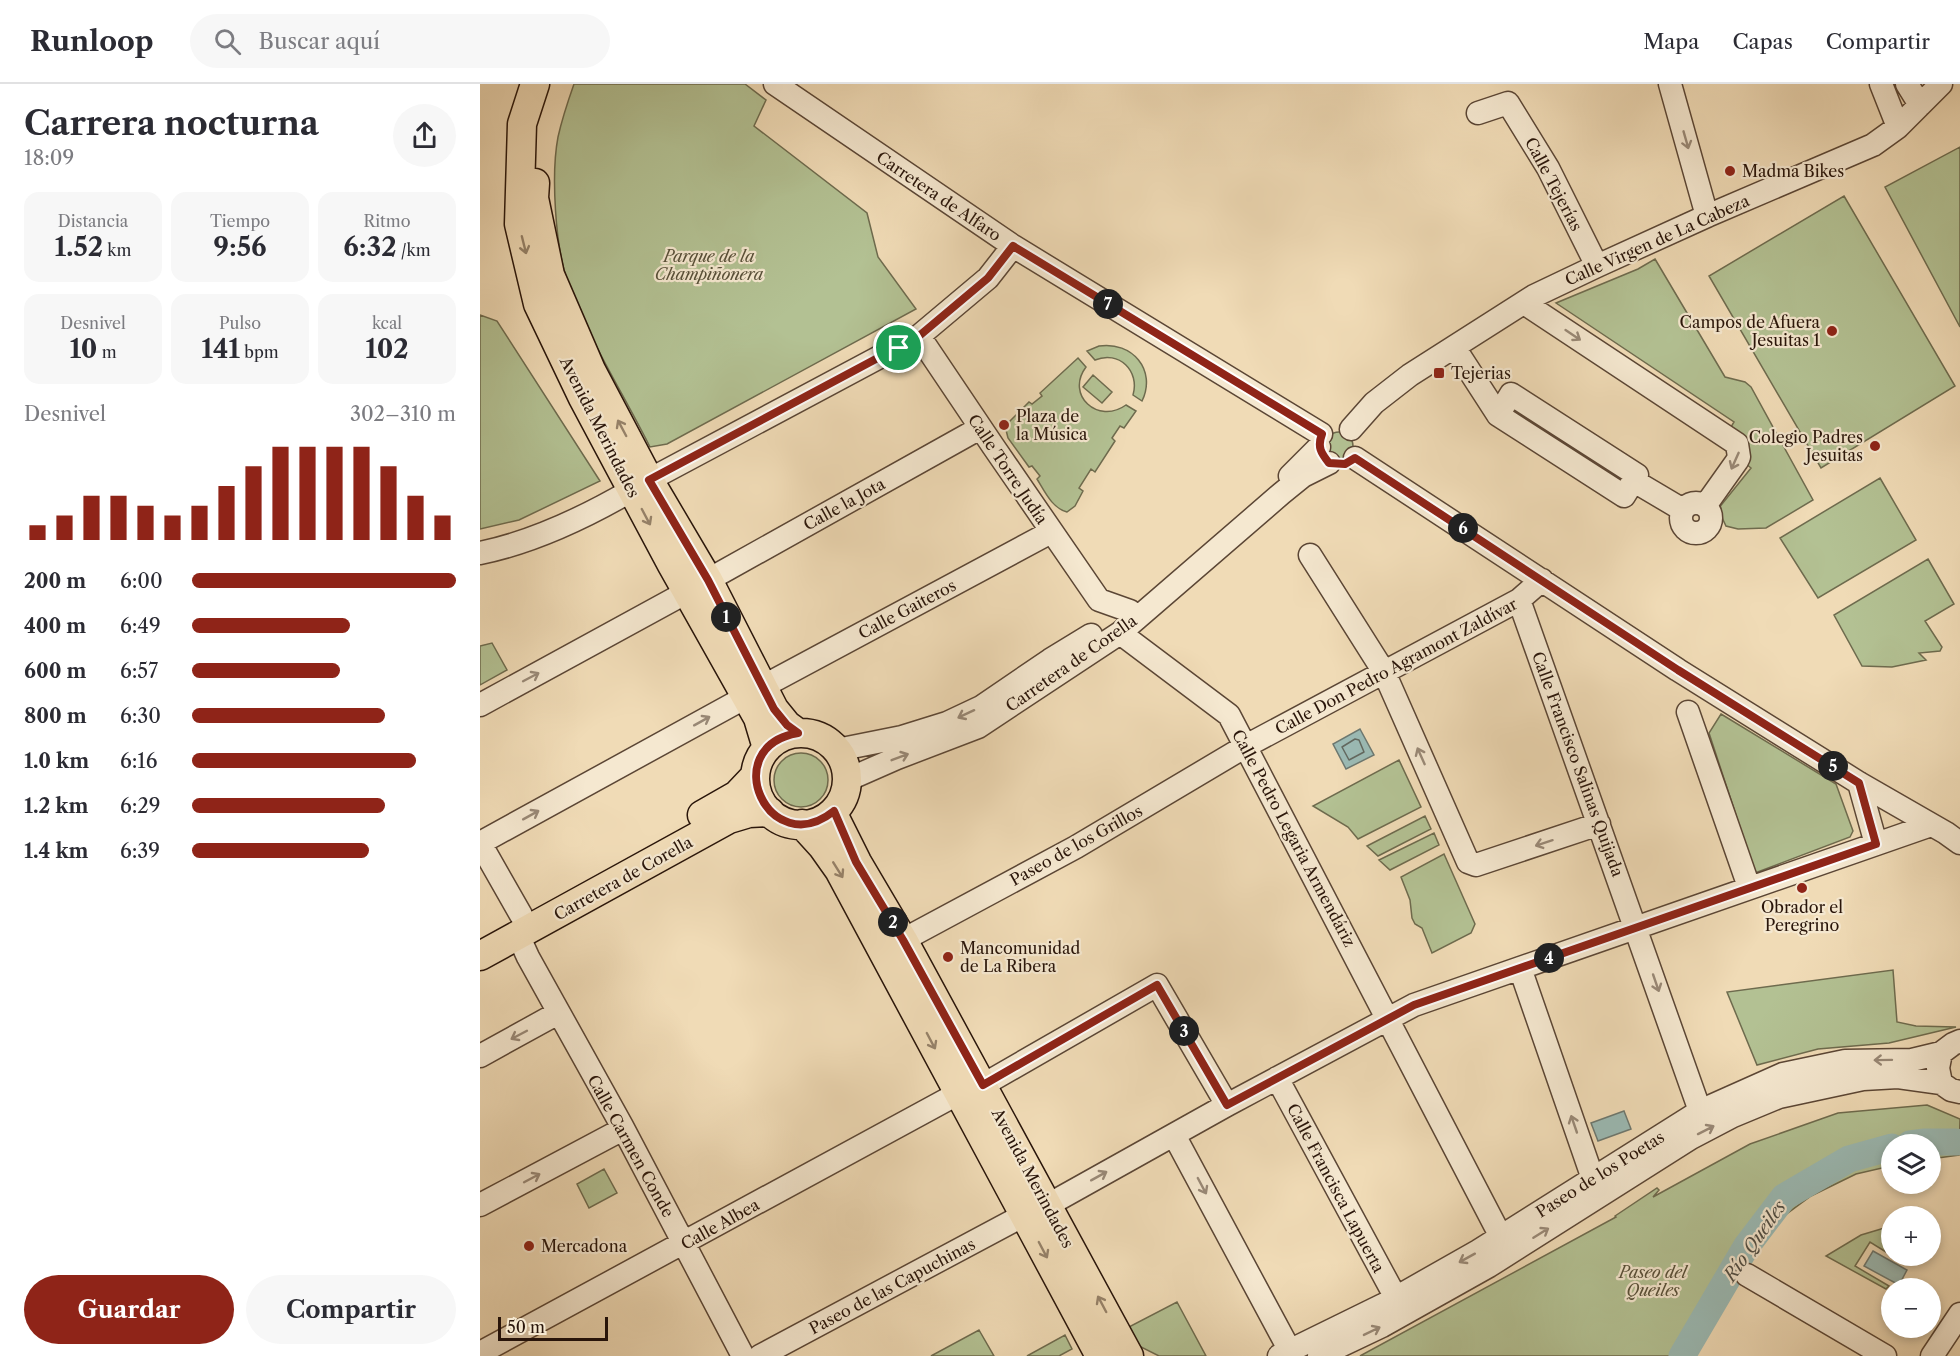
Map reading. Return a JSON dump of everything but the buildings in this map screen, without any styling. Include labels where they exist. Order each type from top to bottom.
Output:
[{"type":"main road","name":"Avenida Merindades","points":[[535,84],[522,124],[519,224],[538,304],[583,398],[641,485],[754,692],[758,718],[767,748]]},
{"type":"main road","name":"Avenida Merindades","points":[[555,84],[539,129],[534,198],[550,275],[641,485]]},
{"type":"main road","name":"Avenida Merindades","points":[[754,692],[798,733]]},
{"type":"main road","points":[[798,733],[812,734],[826,740],[837,750],[845,765],[847,780],[843,797],[834,811],[814,823],[802,824],[785,822],[770,812],[758,796],[755,776],[757,766],[767,748],[781,738],[798,733]]},
{"type":"main road","name":"Carretera de Corella","points":[[480,956],[519,925],[727,801],[748,786],[755,776]]},
{"type":"main road","name":"Avenida Merindades","points":[[834,811],[856,862],[903,940],[971,1089]]},
{"type":"main road","name":"Carretera de Corella","points":[[480,938],[519,925],[729,819],[749,813],[770,812]]},
{"type":"main road","name":"Avenida Merindades","points":[[802,824],[839,870],[971,1089],[1036,1210],[1129,1356]]},
{"type":"main road","name":"Avenida Merindades","points":[[1036,1210],[1100,1356]]},
{"type":"street","name":"Carretera de Alfaro","points":[[775,84],[1013,246],[1323,448]]},
{"type":"street","points":[[1670,84],[1707,216]]},
{"type":"street","points":[[1881,84],[1898,127]]},
{"type":"street","points":[[1906,84],[1920,105]]},
{"type":"street","name":"Calle Virgen de La Cabeza","points":[[1351,429],[1374,403],[1410,375],[1524,303],[1597,266],[1707,216],[1872,145],[1898,127],[1941,84]]},
{"type":"street","name":"Calle Tejerías","points":[[1478,113],[1508,103],[1548,168],[1597,266]]},
{"type":"street","points":[[480,553],[525,542],[553,531],[919,336],[988,278],[1013,246]]},
{"type":"street","points":[[1454,347],[1498,415],[1511,394],[1637,475],[1634,481],[1683,510],[1695,502],[1706,506],[1739,457],[1737,444],[1524,303]]},
{"type":"street","name":"Calle Torre Judía","points":[[919,336],[1099,600]]},
{"type":"street","points":[[1343,425],[1351,429],[1359,440],[1359,449],[1355,458],[1345,464],[1323,448],[1331,426],[1343,425]]},
{"type":"street","name":"Calle la Jota","points":[[480,705],[980,428]]},
{"type":"street","name":"Carretera de Corella","points":[[837,750],[902,737],[947,723],[981,707],[1080,641],[1130,611],[1201,554],[1237,520],[1323,448]]},
{"type":"street","name":"Carretera de Corella","points":[[847,780],[897,758],[978,728],[1120,633],[1294,483],[1323,448]]},
{"type":"street","points":[[1355,458],[1678,670],[1859,783],[1949,833]]},
{"type":"street","name":"Calle Gaiteros","points":[[480,843],[1051,532]]},
{"type":"street","points":[[1310,555],[1384,672],[1468,862],[1476,865],[1599,824]]},
{"type":"street","name":"Calle Don Pedro Agramont Zaldívar","points":[[1246,746],[1520,600],[1542,580]]},
{"type":"street","points":[[1080,641],[1096,615],[1099,600],[1130,611]]},
{"type":"street","name":"Calle Francisco Salinas Quijada","points":[[1520,600],[1700,1111]]},
{"type":"street","name":"Calle Pedro Legaria Armendáriz","points":[[1120,633],[1229,715],[1501,1237]]},
{"type":"street","points":[[1688,712],[1749,887]]},
{"type":"street","name":"Paseo de los Grillos","points":[[903,940],[1076,847],[1246,746]]},
{"type":"street","points":[[1859,783],[1876,844]]},
{"type":"street","name":"Paseo de las Capuchinas","points":[[760,1356],[1036,1210],[1414,1005],[1876,844],[1949,833]]},
{"type":"street","name":"Calle Carmen Conde","points":[[480,843],[519,925],[528,957],[623,1129],[743,1356]]},
{"type":"street","points":[[1520,968],[1593,1179]]},
{"type":"street","name":"Calle Albea","points":[[480,1353],[971,1089],[1157,985],[1227,1105]]},
{"type":"street","points":[[480,1056],[558,1014]]},
{"type":"street","name":"Paseo de los Poetas","points":[[1284,1353],[1396,1298],[1501,1237],[1700,1111],[1783,1074],[1845,1061],[1912,1060],[1950,1047]]},
{"type":"street","name":"Paseo de los Poetas","points":[[1950,1047],[1938,1068],[1950,1088]]},
{"type":"street","name":"Paseo de los Poetas","points":[[1319,1356],[1382,1326],[1489,1266],[1690,1138],[1733,1116],[1779,1097],[1863,1079],[1898,1077],[1950,1088]]},
{"type":"street","name":"Calle Francisca Lapuerta","points":[[1277,1078],[1396,1298]]},
{"type":"street","points":[[480,1205],[623,1129]]},
{"type":"street","points":[[1174,1135],[1284,1353]]},
{"type":"street","points":[[1747,1275],[1885,1356]]},
{"type":"street","points":[[1932,1356],[1960,1314]]},
{"type":"green space","name":"Parque de la Champiñonera","points":[[574,84],[745,84],[766,100],[754,126],[867,213],[878,257],[916,309],[667,444],[650,447],[576,304],[560,250],[555,190],[556,152],[565,110]]},
{"type":"green space","points":[[1960,147],[1960,327],[1885,187]]},
{"type":"green space","name":"Campos de Afuera Jesuitas 1","points":[[1844,196],[1955,386],[1821,468],[1709,276]]},
{"type":"green space","points":[[1655,259],[1725,377],[1745,382],[1751,387],[1813,500],[1766,528],[1738,529],[1726,526],[1718,509],[1751,468],[1744,462],[1728,432],[1734,422],[1556,303],[1638,269]]},
{"type":"green space","points":[[480,315],[497,321],[600,481],[519,520],[480,529]]},
{"type":"green space","points":[[1099,346],[1122,348],[1139,360],[1146,379],[1146,390],[1142,401],[1133,395],[1133,378],[1126,365],[1112,358],[1095,360],[1087,351]]},
{"type":"green space","points":[[1078,358],[1086,367],[1079,388],[1088,404],[1105,411],[1126,405],[1136,411],[1124,428],[1120,426],[1112,438],[1115,441],[1095,472],[1091,469],[1079,488],[1083,491],[1075,506],[1067,512],[1057,507],[1049,499],[1037,479],[1040,476],[1032,466],[1029,467],[1008,438],[1005,426],[1029,402],[1032,404],[1042,396],[1040,393]]},
{"type":"green space","points":[[1093,375],[1112,392],[1102,403],[1083,387]]},
{"type":"green space","points":[[1339,432],[1349,436],[1353,446],[1349,456],[1339,460],[1329,456],[1325,446],[1329,436]]},
{"type":"green space","points":[[1880,478],[1916,540],[1818,598],[1780,538]]},
{"type":"green space","points":[[1928,559],[1954,604],[1925,621],[1942,647],[1940,651],[1919,653],[1926,660],[1892,667],[1862,666],[1834,615]]},
{"type":"green space","points":[[492,643],[507,670],[480,685],[480,646]]},
{"type":"green space","points":[[1721,714],[1836,784],[1853,831],[1850,837],[1755,873],[1709,733]]},
{"type":"green space","points":[[796,753],[806,753],[816,757],[824,765],[828,780],[824,795],[816,803],[806,807],[796,807],[786,803],[778,795],[774,785],[774,775],[778,765],[786,757]]},
{"type":"green space","points":[[1399,760],[1421,807],[1358,839],[1348,827],[1313,806]]},
{"type":"green space","points":[[1425,816],[1431,829],[1378,856],[1367,846]]},
{"type":"green space","points":[[1434,833],[1439,845],[1390,870],[1379,860]]},
{"type":"green space","points":[[1444,854],[1475,924],[1471,933],[1432,953],[1422,928],[1415,924],[1412,918],[1410,900],[1401,877]]},
{"type":"green space","points":[[1893,970],[1897,1022],[1916,1026],[1956,1027],[1889,1043],[1818,1049],[1757,1065],[1727,992]]},
{"type":"green space","name":"Paseo del Queiles","points":[[1927,1105],[1960,1119],[1959,1155],[1941,1158],[1941,1134],[1881,1134],[1881,1168],[1856,1174],[1811,1196],[1777,1221],[1749,1256],[1737,1283],[1701,1345],[1692,1356],[1360,1356],[1616,1217],[1657,1188],[1659,1190],[1653,1197],[1750,1144],[1838,1113]]},
{"type":"green space","points":[[604,1169],[617,1193],[589,1208],[577,1184]]},
{"type":"green space","points":[[1881,1229],[1881,1249],[1870,1242],[1855,1266],[1881,1281],[1881,1286],[1826,1256],[1861,1235]]},
{"type":"green space","points":[[1177,1302],[1206,1356],[1159,1356],[1135,1344],[1125,1329]]},
{"type":"green space","points":[[979,1330],[994,1356],[931,1356]]},
{"type":"green space","points":[[1065,1335],[1072,1349],[1059,1356],[1027,1356]]},
{"type":"water","points":[[1360,729],[1374,755],[1346,769],[1333,744]]},
{"type":"water","points":[[1624,1111],[1631,1129],[1598,1141],[1591,1123]]},
{"type":"water","points":[[1873,1251],[1881,1255],[1881,1266],[1900,1266],[1907,1270],[1903,1278],[1886,1278],[1864,1266]]},
{"type":"waterway","name":"Río Queiles","points":[[1941,1142],[1956,1142]]},
{"type":"waterway","name":"Río Queiles","points":[[1682,1356],[1746,1247],[1784,1197],[1849,1159],[1881,1150]]},
{"type":"place","name":"Madma Bikes","points":[[1730,171]]},
{"type":"place","name":"Campos de Afuera Jesuitas 1","points":[[1832,331]]},
{"type":"place","name":"Tejerias","points":[[1439,373]]},
{"type":"place","name":"Plaza de la Música","points":[[1004,425]]},
{"type":"place","name":"Colegio Padres Jesuitas","points":[[1875,446]]},
{"type":"place","name":"Obrador el Peregrino","points":[[1802,888]]},
{"type":"place","name":"Mancomunidad de La Ribera","points":[[948,957]]},
{"type":"place","name":"Mercadona","points":[[529,1246]]},
{"type":"route","points":[[1013,246],[1322,434],[1318,442],[1319,451],[1329,463],[1345,464],[1355,458],[1678,670],[1859,783],[1876,844],[1414,1005],[1227,1105],[1157,985],[983,1085],[903,940],[856,862],[834,811],[814,823],[785,822],[770,812],[758,796],[755,776],[761,756],[773,742],[798,733],[787,725],[774,709],[708,580],[649,480],[899,348],[919,336],[988,278],[1013,246]]}]
